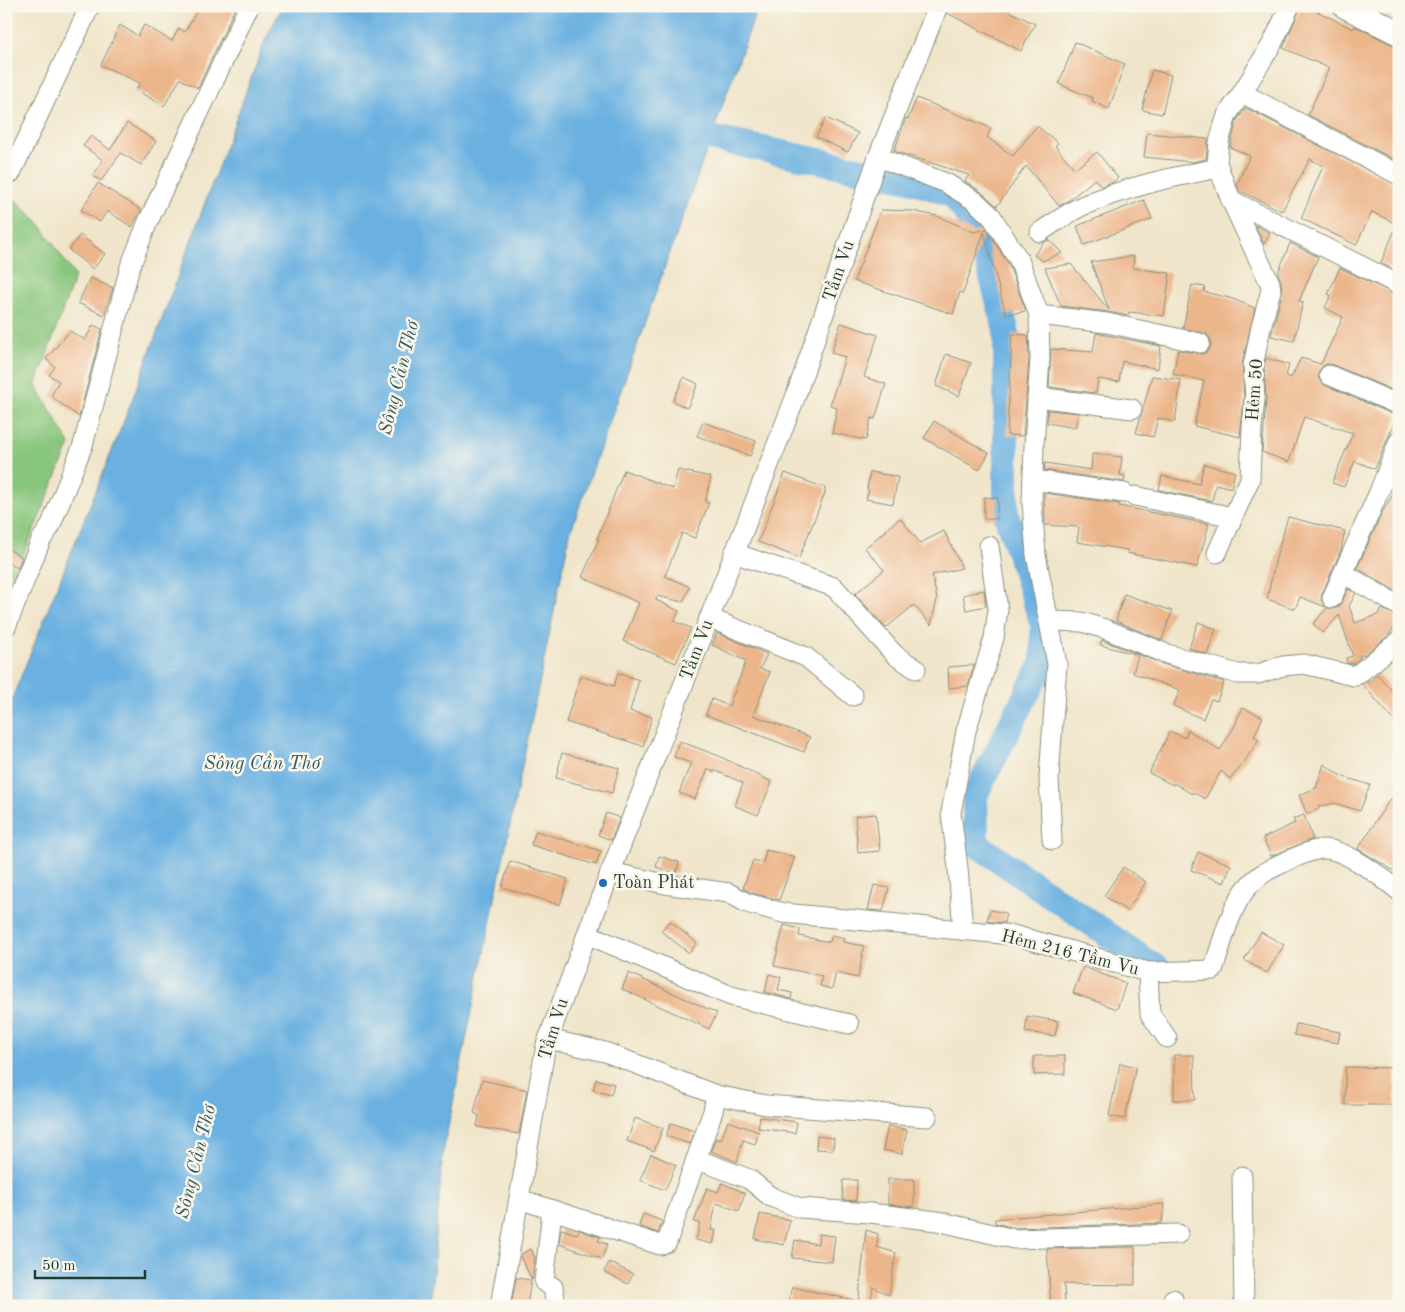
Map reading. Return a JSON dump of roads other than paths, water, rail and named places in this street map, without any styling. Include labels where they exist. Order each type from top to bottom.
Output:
[{"type":"main road","points":[[1346,6],[1399,34]]},
{"type":"main road","points":[[1369,6],[1399,22]]},
{"type":"street","points":[[6,171],[11,173],[90,6]]},
{"type":"street","points":[[6,627],[41,540],[50,527],[83,445],[130,267],[249,6]]},
{"type":"street","name":"Tầm Vu","points":[[500,1306],[548,1039],[610,872],[795,398],[878,158],[938,6]]},
{"type":"street","name":"Hẻm 50","points":[[1217,553],[1250,479],[1256,399],[1253,366],[1270,290],[1270,283],[1230,200],[1217,164],[1219,142],[1227,115],[1272,44],[1290,6]]},
{"type":"street","points":[[1242,93],[1399,175]]},
{"type":"street","points":[[878,158],[946,183],[975,201],[992,217],[1019,260],[1039,315],[1040,359],[1032,503],[1036,554],[1057,664],[1048,778],[1052,840]]},
{"type":"street","points":[[1040,232],[1080,207],[1119,192],[1157,180],[1219,168]]},
{"type":"street","points":[[1230,200],[1399,285]]},
{"type":"street","points":[[1039,315],[1107,322],[1200,343]]},
{"type":"street","points":[[1329,375],[1399,405]]},
{"type":"street","points":[[1037,397],[1132,409]]},
{"type":"street","points":[[1332,598],[1399,441]]},
{"type":"street","points":[[1033,480],[1130,495],[1233,517]]},
{"type":"street","points":[[963,930],[958,868],[950,813],[966,731],[994,638],[998,609],[989,546]]},
{"type":"street","points":[[734,553],[834,587],[894,655],[916,669]]},
{"type":"street","points":[[1343,572],[1399,606]]},
{"type":"street","points":[[709,618],[806,657],[853,696]]},
{"type":"street","points":[[1050,621],[1082,622],[1105,629],[1166,654],[1238,674],[1258,674],[1283,666],[1304,664],[1354,676],[1399,641]]},
{"type":"street","name":"Hẻm 216 Tầm Vu","points":[[610,872],[665,884],[729,893],[747,903],[783,913],[1013,935],[1148,972],[1213,970],[1233,914],[1246,890],[1263,872],[1296,857],[1323,849],[1345,855],[1380,876],[1399,891]]},
{"type":"street","points":[[587,934],[731,996],[849,1024]]},
{"type":"street","points":[[1148,972],[1150,1014],[1167,1038]]},
{"type":"street","points":[[548,1039],[605,1052],[716,1096],[766,1105],[927,1117]]},
{"type":"street","points":[[519,1199],[660,1244],[667,1242],[713,1111],[716,1096]]},
{"type":"street","points":[[696,1160],[749,1179],[771,1197],[800,1208],[870,1213],[937,1221],[1014,1239],[1178,1234]]},
{"type":"street","points":[[1242,1176],[1244,1306]]},
{"type":"street","points":[[552,1210],[544,1282],[553,1287],[556,1306]]},
{"type":"water","name":"Sông Cần Thơ","points":[[283,6],[758,6],[570,533],[443,1152],[430,1306],[6,1306],[6,714],[128,411],[266,38]]},
{"type":"waterway","points":[[711,138],[914,181],[953,195],[980,232],[1006,330],[1006,514],[1043,624],[1043,662],[975,795],[976,844],[1158,969]]},
{"type":"place","name":"Toàn Phát","points":[[603,883]]}]
